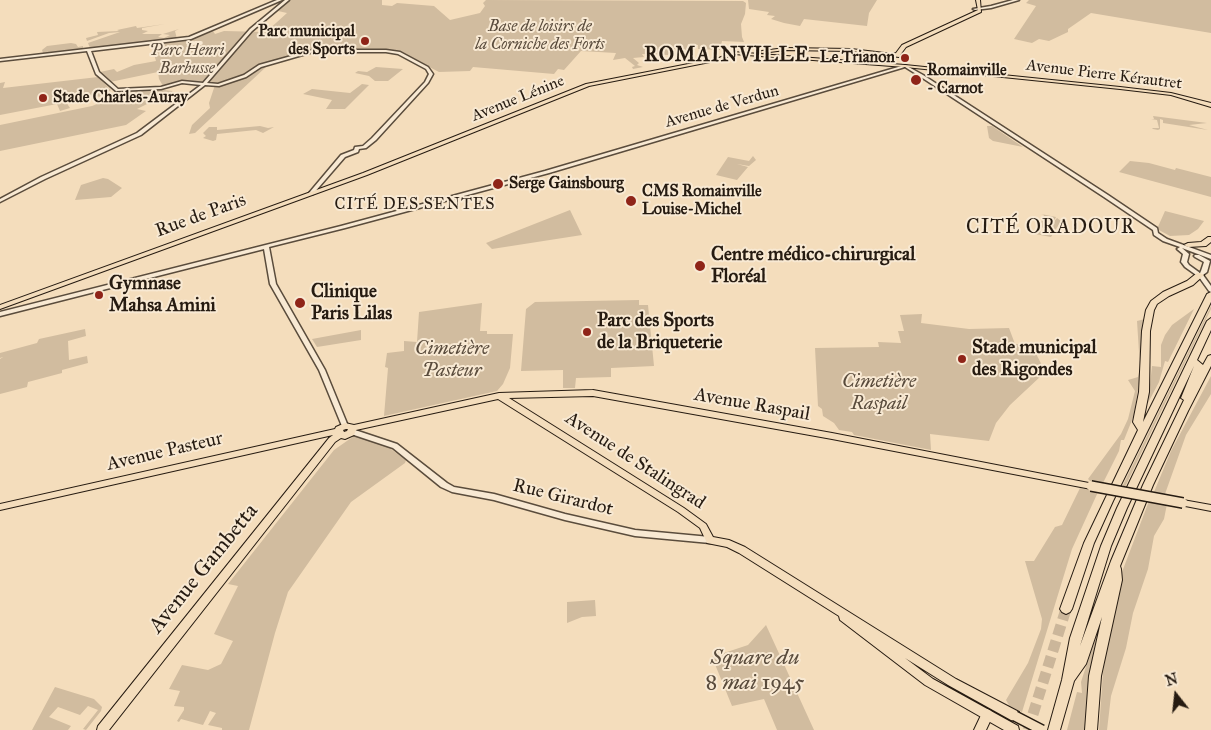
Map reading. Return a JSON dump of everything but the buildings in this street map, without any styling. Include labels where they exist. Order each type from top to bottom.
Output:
[{"type":"highway","points":[[1188,246],[1204,244],[1211,239]]},
{"type":"highway","points":[[1143,430],[1138,422],[1144,392],[1146,332],[1150,310],[1154,303],[1166,294],[1190,283],[1200,275]]},
{"type":"highway","points":[[1066,609],[1088,543],[1211,292]]},
{"type":"highway","points":[[1054,730],[1068,680],[1076,638],[1106,546],[1155,437],[1211,321]]},
{"type":"highway","points":[[1068,680],[1080,664],[1116,561],[1183,410],[1211,358]]},
{"type":"highway","points":[[1183,410],[1192,378],[1199,366],[1193,361]]},
{"type":"highway","points":[[1091,730],[1095,676],[1116,580],[1116,561]]},
{"type":"highway","points":[[980,730],[990,710]]},
{"type":"main road","points":[[904,66],[899,64],[898,57],[904,46],[978,10],[978,2]]},
{"type":"main road","points":[[753,54],[799,49],[865,51],[898,57]]},
{"type":"main road","name":"Avenue Lénine","points":[[412,155],[588,85],[720,59],[735,53],[753,54]]},
{"type":"main road","name":"Avenue Pierre Kérautret","points":[[753,54],[904,66],[1157,92],[1211,105]]},
{"type":"main road","name":"Rue de Paris","points":[[0,307],[412,155]]},
{"type":"main road","name":"Avenue Raspail","points":[[499,396],[598,394],[818,433],[998,470],[1211,508]]},
{"type":"main road","name":"Avenue Pasteur","points":[[0,507],[499,396]]},
{"type":"main road","name":"Avenue de Stalingrad","points":[[499,396],[679,509],[703,526],[710,540]]},
{"type":"main road","name":"Avenue Gambetta","points":[[102,730],[332,440],[346,430]]},
{"type":"main road","points":[[710,540],[738,547],[824,602],[930,682],[990,710],[1014,716],[1042,730]]},
{"type":"main road","points":[[990,710],[1011,728]]},
{"type":"street","points":[[0,60],[195,37],[280,0]]},
{"type":"street","points":[[0,202],[34,182],[139,134],[203,85],[251,30],[287,0]]},
{"type":"street","points":[[978,10],[1018,0]]},
{"type":"street","points":[[89,51],[97,73],[117,90],[161,88],[182,82],[216,86],[244,76],[260,66],[310,51],[380,50],[399,53],[427,68],[431,74],[374,139],[364,147],[367,149],[343,156],[311,193]]},
{"type":"street","points":[[904,66],[1155,229],[1156,234],[1165,240],[1188,246],[1210,259]]},
{"type":"street","name":"Avenue de Verdun","points":[[0,314],[547,172],[904,66]]},
{"type":"street","points":[[1155,229],[1154,235],[1168,243],[1210,259]]},
{"type":"street","points":[[266,246],[273,284],[322,370],[346,430]]},
{"type":"street","points":[[1180,249],[1186,254],[1184,262],[1200,275],[1208,284],[1211,292]]},
{"type":"street","points":[[1200,275],[1204,272],[1210,259]]},
{"type":"street","name":"Rue Girardot","points":[[346,430],[395,446],[444,485],[452,489],[494,497],[565,517],[635,533],[710,540]]},
{"type":"green space","name":"Base de loisirs de la Corniche des Forts","points":[[290,0],[382,0],[382,5],[392,6],[397,3],[434,6],[450,20],[480,13],[485,6],[483,3],[486,0],[743,1],[746,3],[745,14],[741,24],[744,42],[722,41],[720,50],[698,49],[698,45],[688,44],[687,50],[671,49],[668,55],[642,54],[644,57],[633,58],[639,63],[637,65],[643,67],[633,69],[632,67],[635,66],[625,58],[613,60],[616,53],[581,51],[564,70],[558,69],[554,74],[473,67],[470,71],[439,72],[398,51],[374,49],[309,50],[264,64],[262,66],[266,67],[195,133],[189,134],[192,125],[210,108],[209,103],[215,85],[187,81],[163,86],[158,72],[110,82],[100,72],[114,69],[117,72],[134,65],[156,61],[151,44],[197,38],[213,31],[215,34],[224,31],[266,32],[287,13],[278,11]]},
{"type":"green space","points":[[748,0],[877,0],[869,13],[867,26],[804,19],[800,26],[771,19],[775,16],[767,15],[769,12],[749,9]]},
{"type":"green space","points":[[1029,0],[1211,0],[1211,33],[1091,13],[1068,29],[1068,32],[1049,41],[1039,39],[1032,43],[1014,39],[1036,6],[1026,3]]},
{"type":"green space","points":[[165,24],[142,28],[142,30],[148,31],[142,34],[162,34],[158,37],[164,38],[170,35],[163,34],[179,29],[175,31],[177,39],[159,41],[159,39],[158,41],[94,49],[90,48],[88,43],[120,32],[109,33],[87,41],[86,38],[98,35],[97,32],[119,31],[117,30],[136,26],[137,28]]},
{"type":"green space","points":[[76,44],[78,47],[83,46],[83,50],[39,54],[43,53],[42,50],[47,46]]},
{"type":"green space","points":[[376,67],[403,69],[388,81],[375,81],[369,76],[355,73],[358,71],[367,72]]},
{"type":"green space","name":"Stade Charles-Auray","points":[[98,77],[111,90],[102,97],[94,96],[66,102],[70,108],[60,111],[57,104],[0,115],[0,83],[5,82],[3,88]]},
{"type":"green space","points":[[362,84],[369,85],[345,109],[326,109],[332,100],[303,94],[312,89],[350,93]]},
{"type":"green space","points":[[156,89],[173,91],[137,109],[146,111],[126,125],[0,151],[0,125],[92,106],[107,100],[115,93]]},
{"type":"green space","points":[[1153,116],[1207,123],[1189,125],[1208,130],[1163,123],[1163,120],[1160,119],[1160,129],[1153,129],[1159,128],[1157,120],[1151,119],[1154,119]]},
{"type":"green space","points":[[260,126],[274,127],[263,133],[256,130],[217,134],[216,140],[213,141],[203,138],[206,136],[203,133],[209,127],[217,127],[217,130]]},
{"type":"green space","points":[[987,126],[992,126],[1023,147],[993,141],[989,138]]},
{"type":"green space","points":[[753,156],[756,160],[749,166],[737,164],[748,167],[737,180],[716,175],[728,157],[749,161]]},
{"type":"green space","points":[[1130,161],[1149,163],[1175,170],[1176,168],[1211,177],[1211,197],[1119,172]]},
{"type":"green space","points":[[103,178],[122,188],[111,197],[75,200],[81,185]]},
{"type":"green space","points":[[570,210],[582,235],[492,249],[486,243]]},
{"type":"green space","points":[[1165,211],[1204,221],[1198,229],[1189,235],[1170,236],[1157,229]]},
{"type":"green space","points":[[1041,214],[1056,217],[1053,223],[1057,218],[1061,221],[1051,237],[1035,234],[1038,228],[1040,231],[1048,233],[1052,229],[1039,227],[1044,215]]},
{"type":"green space","points":[[1191,279],[1160,296],[1149,308],[1161,294]]},
{"type":"green space","name":"Parc des Sports de la Briqueterie","points":[[639,300],[639,305],[648,305],[654,366],[611,368],[611,377],[576,378],[575,388],[563,388],[563,370],[521,371],[526,309],[535,302]]},
{"type":"green space","name":"Cimetière Pasteur","points":[[482,303],[480,331],[487,331],[487,334],[513,334],[510,368],[503,384],[497,391],[384,416],[388,368],[385,367],[387,353],[404,351],[404,341],[417,342],[419,312]]},
{"type":"green space","points":[[1211,306],[1125,487],[1122,487]]},
{"type":"green space","points":[[1194,309],[1168,362],[1165,361],[1159,382],[1148,403],[1152,366],[1161,367],[1161,345],[1165,335],[1172,325]]},
{"type":"green space","points":[[1149,310],[1143,333],[1140,377],[1134,415],[1103,483],[1090,481],[1088,479],[1121,434],[1128,419],[1135,391],[1128,380],[1138,377],[1140,368],[1137,321],[1145,319]]},
{"type":"green space","name":"Cimetière Raspail","points":[[922,314],[921,323],[969,329],[1009,328],[1015,344],[1031,344],[1047,375],[1041,376],[1010,405],[996,423],[989,441],[930,434],[931,450],[854,435],[852,432],[839,430],[834,423],[823,416],[822,409],[818,406],[815,348],[879,347],[878,342],[901,343],[898,331],[904,331],[900,315]]},
{"type":"green space","points":[[85,329],[86,336],[68,341],[69,360],[87,356],[88,363],[62,370],[62,373],[28,382],[27,387],[0,394],[0,359],[3,357],[0,358],[0,353],[37,343],[39,339]]},
{"type":"green space","points":[[361,330],[361,340],[317,347],[312,339]]},
{"type":"green space","points":[[1211,376],[1211,394],[1186,435],[1165,494],[1154,492],[1171,451]]},
{"type":"green space","points":[[354,436],[388,447],[406,460],[405,463],[351,502],[288,592],[249,730],[222,730],[222,728],[208,725],[216,713],[210,711],[203,725],[181,719],[179,722],[177,721],[184,710],[184,707],[174,706],[180,691],[169,689],[182,665],[208,670],[221,664],[233,641],[214,634],[238,586],[228,584],[334,450]]},
{"type":"green space","points":[[1080,488],[1098,492],[1072,549],[1022,712],[1010,707],[1006,700],[1028,663],[1041,629],[1042,619],[1025,561],[1034,561],[1055,527],[1062,525]]},
{"type":"green space","points":[[1149,501],[1167,504],[1164,519],[1154,536],[1148,569],[1133,613],[1126,648],[1111,696],[1107,730],[1099,730],[1103,672],[1114,604],[1122,572]]},
{"type":"green space","points":[[595,600],[596,616],[582,617],[567,623],[567,602]]},
{"type":"green space","points":[[1103,614],[1087,730],[1067,730],[1077,692],[1082,693],[1081,682]]},
{"type":"green space","name":"Square du 8 mai 1945","points":[[766,625],[814,730],[777,730],[764,699],[732,706],[712,657],[748,645]]},
{"type":"green space","points":[[55,687],[94,699],[102,707],[86,730],[83,729],[98,710],[88,706],[80,715],[58,707],[49,717],[71,726],[68,730],[32,730]]},
{"type":"tunnel","points":[[1028,730],[1066,609]]},
{"type":"place","name":"Parc municipal des Sports","points":[[365,41]]},
{"type":"place","name":"Le Trianon","points":[[905,58]]},
{"type":"place","name":"Romainville - Carnot","points":[[916,80]]},
{"type":"place","name":"Stade Charles-Auray","points":[[43,98]]},
{"type":"place","name":"Serge Gainsbourg","points":[[498,184]]},
{"type":"place","name":"CMS Romainville Louise-Michel","points":[[631,201]]},
{"type":"place","name":"Centre médico-chirurgical Floréal","points":[[700,266]]},
{"type":"place","name":"Gymnase Mahsa Amini","points":[[99,295]]},
{"type":"place","name":"Clinique Paris Lilas","points":[[300,303]]},
{"type":"place","name":"Parc des Sports de la Briqueterie","points":[[587,332]]},
{"type":"place","name":"Stade municipal des Rigondes","points":[[962,359]]},
{"type":"district","name":"ROMAINVILLE","points":[[727,56]]},
{"type":"district","name":"CITÉ DES SENTES","points":[[415,205]]},
{"type":"district","name":"CITÉ ORADOUR","points":[[1051,228]]},
{"type":"park label","name":"Parc Henri Barbusse","points":[[187,60]]}]
